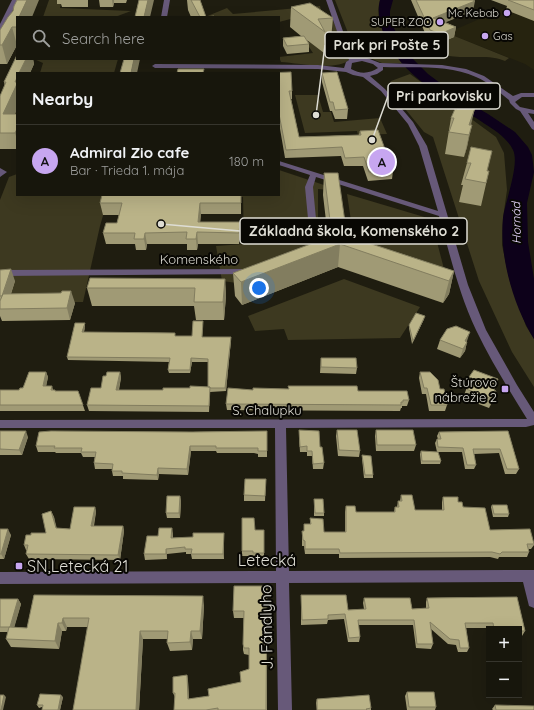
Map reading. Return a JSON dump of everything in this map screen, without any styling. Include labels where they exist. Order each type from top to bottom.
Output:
[{"type":"street","points":[[1,28],[15,0]]},
{"type":"street","points":[[164,16],[167,0]]},
{"type":"street","points":[[329,0],[347,47],[349,65],[355,74],[365,75],[378,69],[394,67],[430,67],[465,71],[521,95],[534,95]]},
{"type":"street","points":[[1,28],[10,26]]},
{"type":"street","points":[[347,47],[363,60]]},
{"type":"street","points":[[156,60],[154,70],[318,67],[349,65],[363,60],[372,61],[378,69],[383,90]]},
{"type":"street","points":[[365,75],[383,90],[411,123],[423,146],[463,285],[481,330],[513,388],[534,421]]},
{"type":"street","points":[[485,79],[513,99],[514,105],[523,110],[534,112]]},
{"type":"street","points":[[513,99],[521,95]]},
{"type":"street","points":[[523,110],[533,124]]},
{"type":"street","points":[[280,163],[443,215]]},
{"type":"street","points":[[0,170],[3,172],[0,175]]},
{"type":"street","points":[[298,258],[315,251],[309,187],[311,179],[315,174]]},
{"type":"street","name":"Komenského","points":[[0,272],[255,272]]},
{"type":"street","points":[[451,280],[463,285]]},
{"type":"street","name":"S. Chalupku","points":[[0,424],[526,423],[534,421]]},
{"type":"street","name":"J. Fándlyho","points":[[280,424],[285,710]]},
{"type":"street","points":[[531,576],[534,602]]},
{"type":"street","name":"Letecká","points":[[0,578],[531,576]]},
{"type":"shaded area","points":[[49,0],[62,0],[60,8],[131,11],[118,16],[43,16]]},
{"type":"shaded area","points":[[335,0],[380,0],[378,9],[381,25],[388,41],[402,63],[382,63],[370,58],[354,48]]},
{"type":"shaded area","points":[[523,0],[534,0],[534,70],[525,64],[447,33]]},
{"type":"shaded area","points":[[320,6],[321,11],[280,22],[280,16],[207,16],[227,8],[233,14]]},
{"type":"shaded area","points":[[331,16],[349,60],[336,65],[326,66],[281,62],[280,57],[313,53],[301,35],[320,17]]},
{"type":"shaded area","points":[[447,33],[509,58],[505,61],[496,58],[462,57],[442,54],[434,49],[429,41]]},
{"type":"shaded area","points":[[36,60],[118,60],[114,72],[40,72],[43,63]]},
{"type":"shaded area","points":[[410,74],[496,137],[504,153],[507,190],[503,218],[502,245],[510,282],[526,326],[534,339],[534,387],[512,352],[479,281],[433,137],[424,132],[388,88],[391,81]]},
{"type":"shaded area","points":[[295,95],[318,95],[323,112],[331,112],[334,122],[380,118],[387,134],[358,135],[357,131],[305,133]]},
{"type":"shaded area","points":[[280,170],[333,188],[331,190],[318,189],[318,250],[237,283],[222,281],[216,246],[244,244],[243,197],[226,196],[280,196]]},
{"type":"shaded area","points":[[16,174],[16,196],[109,196],[100,226],[83,302],[0,302],[0,200],[9,177]]},
{"type":"shaded area","points":[[347,194],[431,219],[449,288],[356,254]]},
{"type":"shaded area","points":[[344,279],[420,307],[400,338],[288,340],[284,329],[255,331],[248,316]]},
{"type":"water","name":"Hornád","points":[[380,0],[393,0],[390,11],[390,20],[405,51],[428,74],[459,97],[515,132],[528,147],[532,155],[534,172],[527,203],[528,242],[534,279],[534,339],[514,297],[503,249],[503,218],[515,164],[513,150],[508,142],[497,132],[426,86],[401,62],[390,48],[383,32],[379,12]]},
{"type":"building","points":[[17,0],[27,0],[19,16],[16,16],[16,27],[12,27],[2,45],[0,45],[0,30],[13,11]]},
{"type":"building","points":[[139,0],[148,0],[144,16],[135,16]]},
{"type":"building","points":[[191,0],[200,0],[206,16],[199,16]]},
{"type":"building","points":[[416,0],[475,1],[433,18],[456,27],[440,34],[430,30]]},
{"type":"building","points":[[508,0],[534,0],[534,10]]},
{"type":"building","points":[[310,3],[333,18],[318,19],[325,32],[291,7]]},
{"type":"building","points":[[304,36],[309,44],[287,46],[283,38]]},
{"type":"building","points":[[16,57],[16,60],[26,60],[20,72],[16,72],[16,86],[3,114],[16,114],[15,133],[0,133],[0,96],[6,82],[4,82]]},
{"type":"building","points":[[124,60],[134,60],[131,72],[120,72]]},
{"type":"building","points":[[178,69],[204,69],[203,72],[177,72]]},
{"type":"building","points":[[280,72],[291,72],[292,91],[289,91],[299,137],[361,135],[360,131],[378,130],[393,171],[369,172],[364,157],[345,158],[342,147],[286,150],[280,119]]},
{"type":"building","points":[[337,72],[348,109],[335,110],[333,102],[330,102],[322,73]]},
{"type":"building","points":[[458,105],[475,108],[469,125],[472,125],[469,135],[449,132],[454,118],[451,118]]},
{"type":"building","points":[[471,147],[492,151],[487,171],[489,171],[486,183],[465,179],[471,163],[467,163]]},
{"type":"building","points":[[324,173],[338,173],[347,236],[454,271],[449,281],[340,244],[241,282],[233,273],[332,236]]},
{"type":"building","points":[[102,196],[241,196],[241,203],[200,203],[198,222],[240,222],[239,233],[197,232],[196,239],[186,239],[187,232],[145,233],[144,239],[134,239],[135,233],[103,233],[106,223],[117,223],[122,203],[100,203]]},
{"type":"building","points":[[11,269],[2,296],[0,296],[0,270]]},
{"type":"building","points":[[90,278],[225,279],[223,302],[194,302],[195,288],[87,288]]},
{"type":"building","points":[[62,291],[71,291],[67,308],[0,309],[0,301],[3,294],[61,293]]},
{"type":"building","points":[[416,313],[425,316],[413,341],[409,325]]},
{"type":"building","points":[[193,321],[203,321],[202,337],[231,337],[225,388],[208,387],[208,359],[191,358],[190,370],[168,370],[170,358],[67,357],[75,323],[85,323],[82,332],[175,333],[175,336],[192,336]]},
{"type":"building","points":[[456,326],[470,332],[463,349],[440,340],[447,329]]},
{"type":"building","points":[[321,358],[356,358],[357,368],[321,367]]},
{"type":"building","points":[[474,370],[498,379],[494,390],[496,391],[492,399],[466,389],[472,378],[469,377]]},
{"type":"building","points":[[29,372],[46,372],[43,386],[52,386],[51,390],[78,391],[83,405],[0,405],[0,390],[19,390],[20,388],[23,388]]},
{"type":"building","points":[[107,372],[120,372],[116,390],[163,390],[163,388],[190,388],[190,386],[210,387],[209,406],[87,405],[91,388],[101,388],[103,376],[106,376]]},
{"type":"building","points":[[420,372],[430,372],[438,380],[440,389],[444,389],[447,405],[431,405],[427,388],[424,388]]},
{"type":"building","points":[[288,386],[357,386],[358,391],[407,391],[409,400],[403,400],[401,405],[226,404],[228,388],[253,390],[253,388],[289,389]]},
{"type":"building","points":[[299,430],[319,431],[320,447],[322,447],[324,463],[313,464],[312,451],[307,451],[307,446],[300,447]]},
{"type":"building","points":[[337,430],[357,430],[360,451],[339,450]]},
{"type":"building","points":[[376,430],[413,430],[416,445],[377,445]]},
{"type":"building","points":[[0,431],[26,431],[19,450],[0,449]]},
{"type":"building","points":[[267,431],[267,451],[258,451],[258,448],[216,448],[216,446],[190,446],[187,469],[158,468],[157,475],[122,473],[122,471],[112,471],[113,464],[94,463],[96,452],[81,452],[82,448],[54,448],[55,446],[36,446],[39,432]]},
{"type":"building","points":[[508,431],[519,469],[507,469],[500,449],[473,449],[476,465],[467,465],[463,448],[438,447],[437,439],[441,439],[439,432]]},
{"type":"building","points":[[421,451],[438,452],[441,461],[422,461]]},
{"type":"building","points":[[362,455],[371,456],[373,475],[365,475]]},
{"type":"building","points":[[245,479],[266,479],[265,496],[244,495]]},
{"type":"building","points":[[401,495],[412,495],[415,510],[444,510],[443,497],[458,497],[458,502],[462,502],[463,507],[485,508],[490,530],[530,529],[534,544],[527,544],[529,552],[502,552],[500,554],[492,552],[340,553],[339,549],[305,549],[305,541],[303,540],[302,531],[304,531],[304,524],[311,524],[310,518],[323,519],[324,532],[346,532],[346,506],[355,506],[356,512],[395,512],[395,507],[399,507],[398,501],[402,501]]},
{"type":"building","points":[[167,496],[180,496],[179,513],[166,513]]},
{"type":"building","points":[[314,499],[323,499],[324,513],[315,513]]},
{"type":"building","points":[[492,505],[507,505],[509,514],[494,514]]},
{"type":"building","points":[[74,507],[95,507],[91,526],[123,526],[118,555],[26,554],[28,545],[24,545],[26,535],[31,535],[31,533],[46,533],[42,514],[51,511],[56,528],[70,529]]},
{"type":"building","points":[[242,518],[254,518],[255,530],[264,530],[264,553],[242,551]]},
{"type":"building","points":[[159,528],[172,528],[171,538],[193,537],[193,533],[224,533],[223,554],[191,554],[192,549],[185,549],[185,547],[166,549],[166,554],[144,554],[147,536],[158,536]]},
{"type":"building","points":[[0,529],[8,529],[1,554],[0,554]]},
{"type":"building","points":[[234,586],[267,586],[266,710],[218,710],[218,708],[206,710],[174,710],[175,693],[173,693],[173,677],[187,675],[188,699],[209,696],[208,689],[241,682],[240,672],[249,669],[249,648],[244,648],[243,644],[244,611],[233,611]]},
{"type":"building","points":[[34,595],[203,596],[200,631],[191,631],[190,642],[167,643],[168,631],[140,631],[136,710],[73,710],[89,618],[63,618],[62,623],[58,623],[55,641],[6,639],[9,627],[27,628]]},
{"type":"building","points":[[301,595],[346,595],[348,610],[366,609],[364,598],[410,598],[412,609],[429,608],[427,598],[517,597],[525,631],[522,631],[522,626],[494,626],[493,623],[465,623],[469,648],[460,648],[459,640],[450,639],[430,622],[433,644],[417,644],[414,620],[358,620],[360,637],[349,638],[345,614],[328,615],[328,619],[302,620]]},
{"type":"building","points":[[0,599],[18,599],[10,627],[0,627]]},
{"type":"building","points":[[407,692],[434,692],[436,707],[409,707]]},
{"type":"building","points":[[40,694],[61,695],[58,710],[42,710],[43,705],[37,705]]},
{"type":"building","points":[[0,695],[4,695],[1,710],[0,710]]},
{"type":"building","points":[[369,695],[371,708],[366,709],[367,710],[317,710],[317,699]]},
{"type":"building","points":[[495,705],[534,706],[534,710],[496,710]]},
{"type":"place","name":"Mc Kebab","points":[[507,13]]},
{"type":"place","name":"SUPER ZOO","points":[[440,22]]},
{"type":"place","name":"Gas","points":[[485,36]]},
{"type":"place","name":"Park pri Pošte 5","points":[[316,115]]},
{"type":"place","name":"Pri parkovisku","points":[[372,140]]},
{"type":"place","name":"Admiral Zio cafe","points":[[382,162]]},
{"type":"place","name":"Základná škola, Komenského 2","points":[[161,224]]},
{"type":"place","name":"Štúrovo nábrežie 2","points":[[505,389]]},
{"type":"place","name":"SN,Letecká 21","points":[[19,566]]}]
